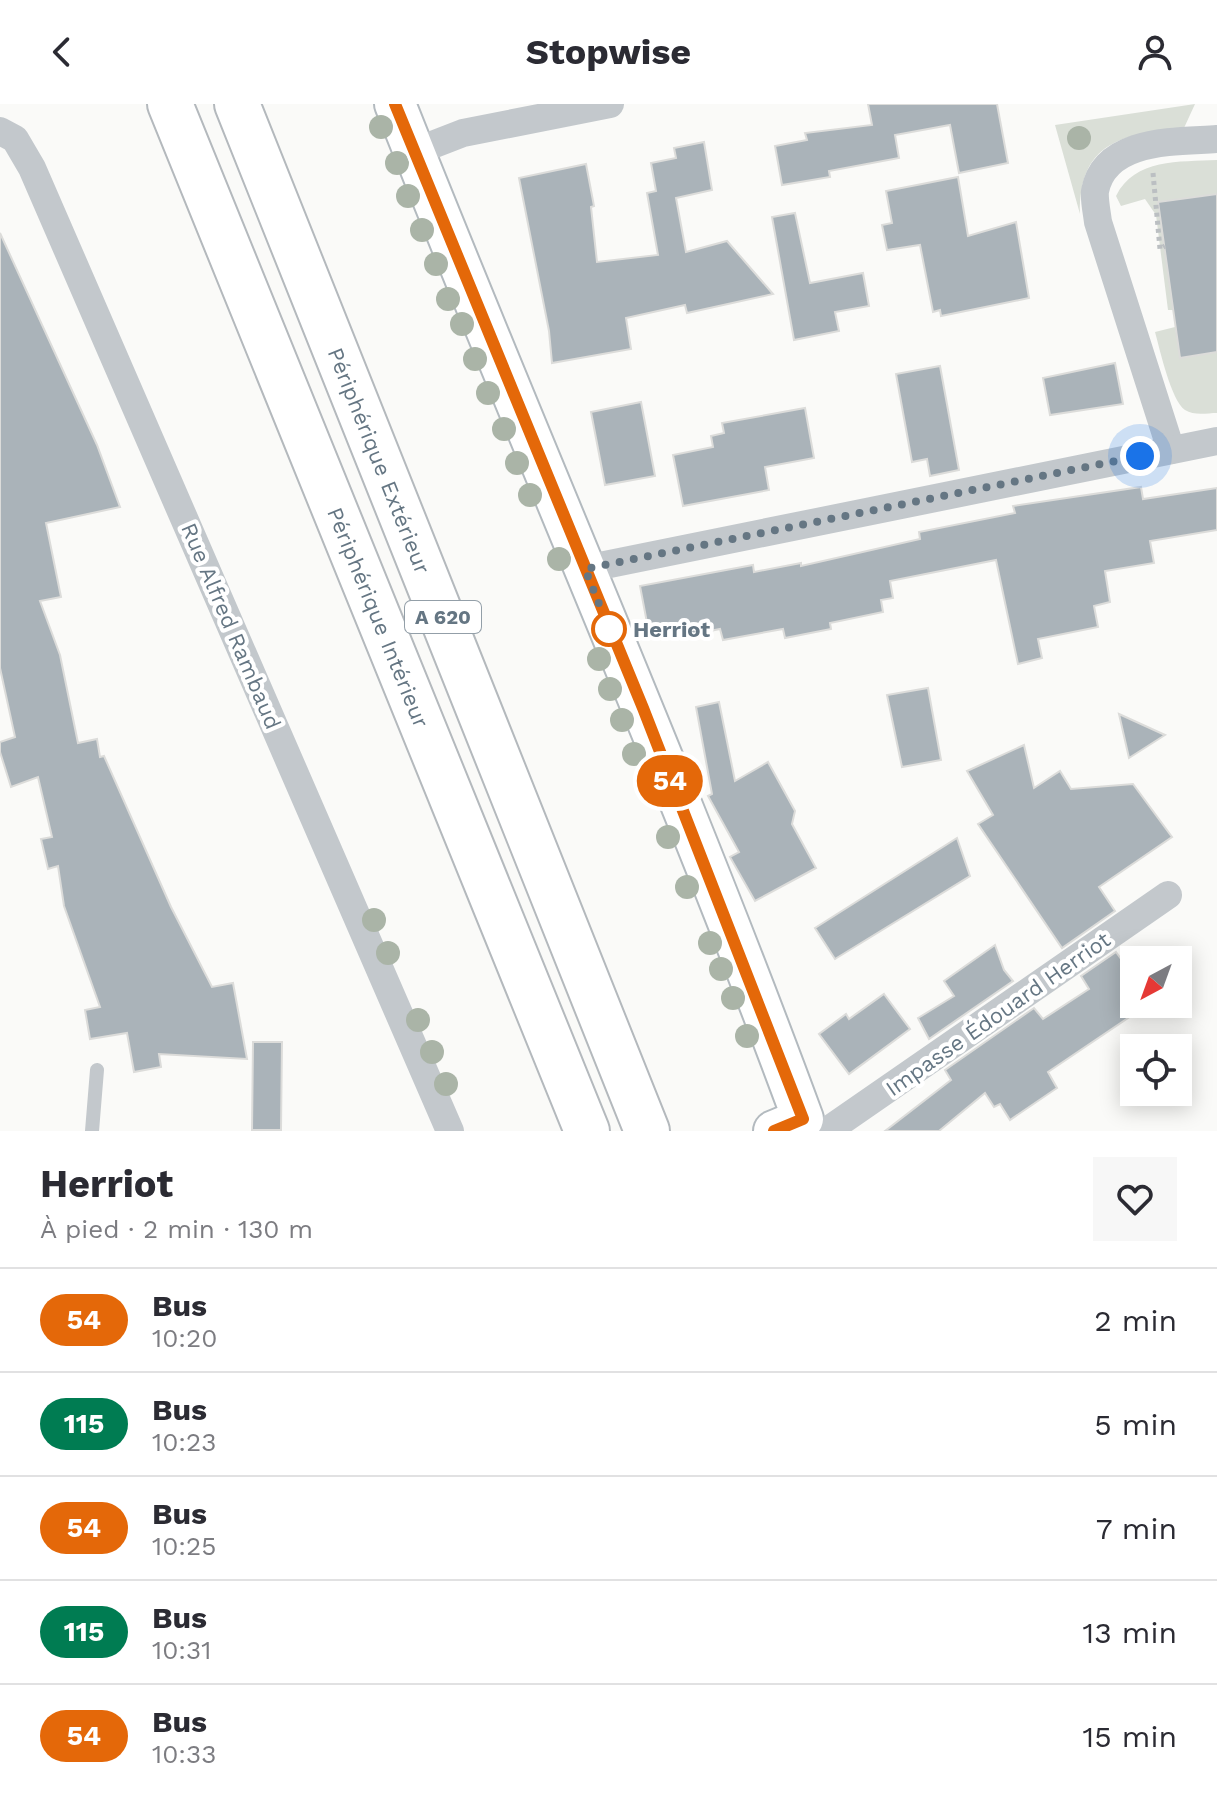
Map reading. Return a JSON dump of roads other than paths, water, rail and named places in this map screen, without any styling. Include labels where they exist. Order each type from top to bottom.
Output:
[{"type":"highway","name":"Périphérique Intérieur","points":[[170,104],[587,1131]]},
{"type":"highway","name":"Périphérique Extérieur","points":[[237,104],[647,1131]]},
{"type":"street","points":[[395,104],[585,569],[803,1128]]},
{"type":"street","points":[[414,152],[463,133],[610,104]]},
{"type":"street","name":"Rue Alfred Rambaud","points":[[0,131],[15,139],[32,168],[450,1131]]},
{"type":"street","points":[[1171,450],[1098,222],[1095,191],[1105,168],[1128,150],[1154,144],[1217,139]]},
{"type":"street","points":[[585,569],[1217,441]]},
{"type":"street","name":"Impasse Édouard Herriot","points":[[803,1128],[1168,895]]},
{"type":"lane","points":[[92,1131],[97,1070]]},
{"type":"place","name":"Herriot","points":[[609,629]]}]
